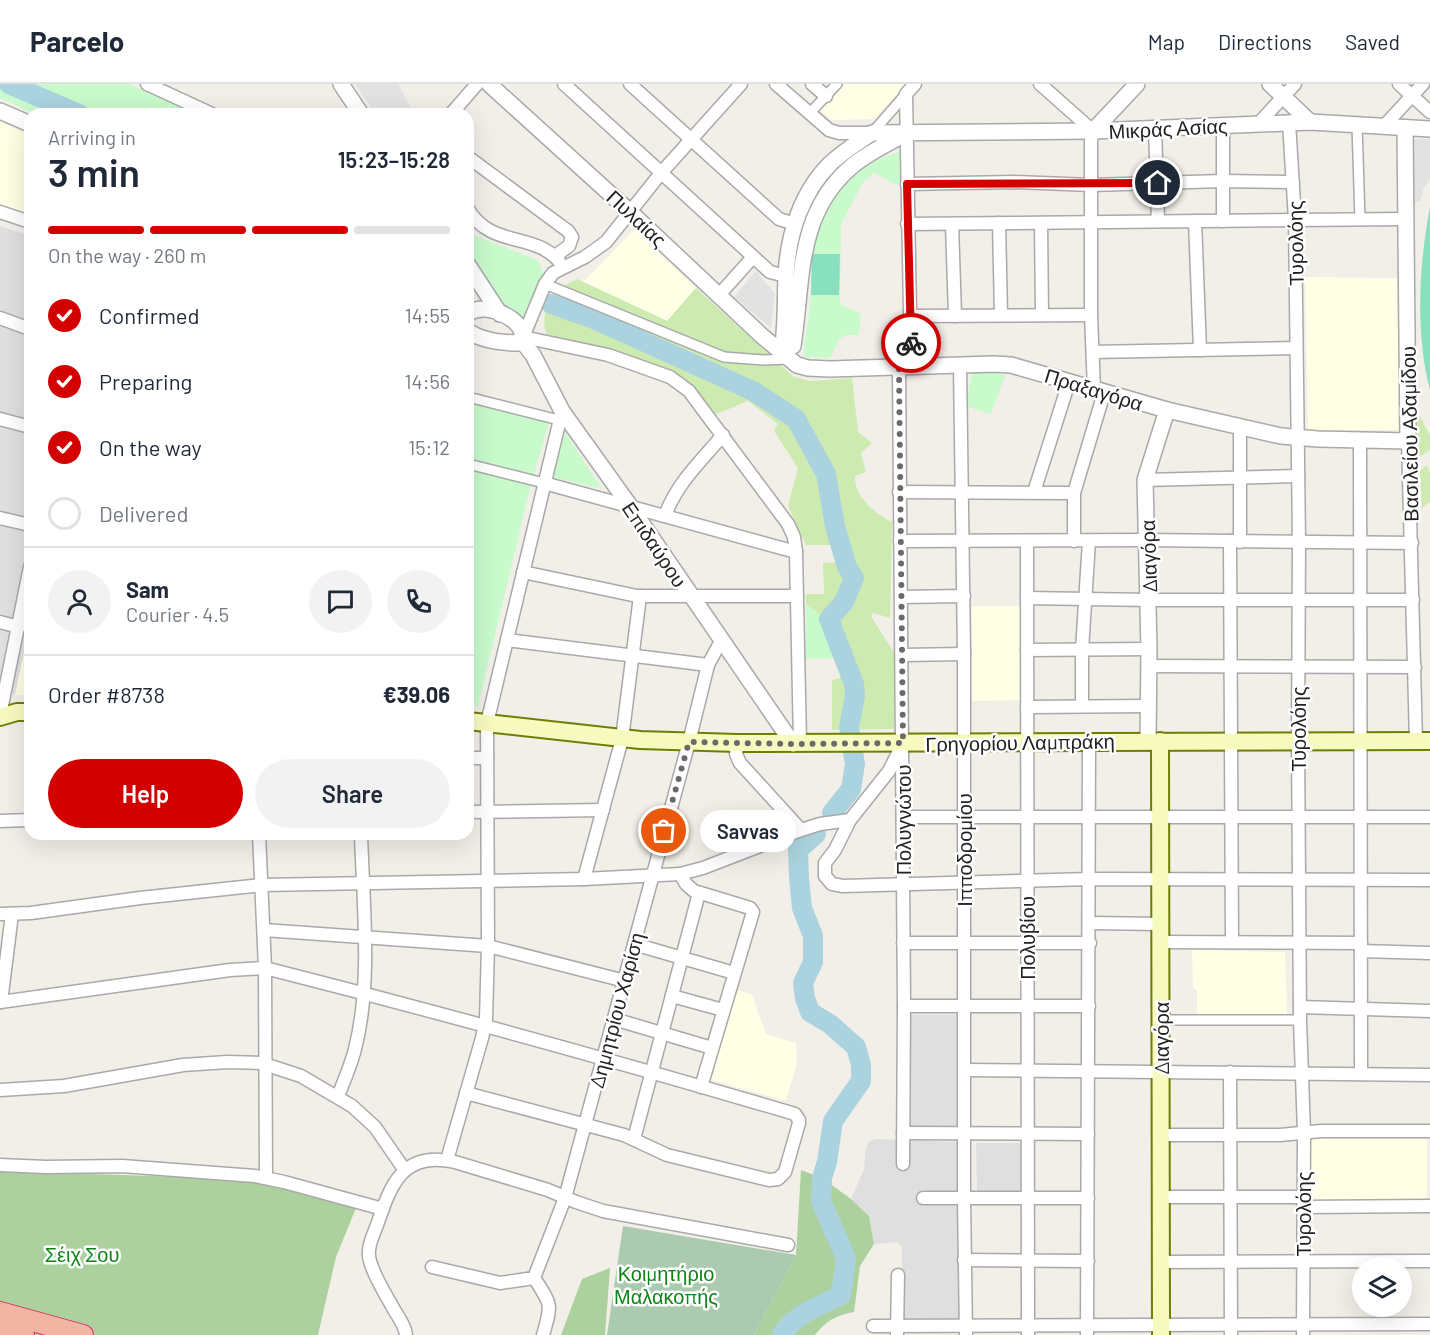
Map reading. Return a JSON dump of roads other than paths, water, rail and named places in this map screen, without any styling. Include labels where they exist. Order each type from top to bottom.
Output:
[{"type":"highway","points":[[0,1312],[83,1335]]},
{"type":"highway","points":[[0,1329],[24,1335]]},
{"type":"main road","points":[[0,716],[24,712]]},
{"type":"main road","points":[[0,716],[24,721]]},
{"type":"main road","name":"Γρηγορίου Λαμπράκη","points":[[474,722],[622,739],[737,744],[1231,740],[1423,741]]},
{"type":"main road","name":"Διαγόρα","points":[[1154,741],[1160,816],[1161,879],[1161,1330]]},
{"type":"street","points":[[341,84],[357,108]]},
{"type":"street","points":[[456,108],[477,84]]},
{"type":"street","name":"Πυλαίας","points":[[489,84],[786,357]]},
{"type":"street","points":[[564,84],[770,272],[786,276]]},
{"type":"street","points":[[630,84],[779,219],[795,224]]},
{"type":"street","points":[[523,339],[545,284],[553,273],[603,245],[661,173],[741,84]]},
{"type":"street","points":[[776,84],[809,114],[837,84]]},
{"type":"street","points":[[812,84],[826,96]]},
{"type":"street","points":[[786,357],[786,276],[790,243],[805,200],[824,171],[845,151],[872,133],[915,84]]},
{"type":"street","points":[[1040,84],[1093,131]]},
{"type":"street","points":[[1270,84],[1310,122]]},
{"type":"street","points":[[1258,123],[1295,84]]},
{"type":"street","points":[[1399,84],[1430,112]]},
{"type":"street","points":[[1383,127],[1423,84]]},
{"type":"street","points":[[151,85],[199,108]]},
{"type":"street","points":[[1074,541],[1074,493],[1099,391],[1092,315],[1091,140],[1093,131],[1134,85]]},
{"type":"street","name":"Πολυγνώτου","points":[[903,1164],[903,743],[899,492],[905,367],[910,316],[906,94]]},
{"type":"street","points":[[1055,131],[1068,120],[1070,114],[1067,108]]},
{"type":"street","points":[[0,111],[24,121]]},
{"type":"street","points":[[1112,111],[1124,129]]},
{"type":"street","name":"Μικράς Ασίας","points":[[809,114],[833,132],[872,133],[1093,131],[1289,122],[1430,129]]},
{"type":"street","name":"Τυρολόης","points":[[1289,122],[1295,220],[1299,543],[1298,816],[1301,1073],[1304,1132],[1303,1330]]},
{"type":"street","points":[[1223,125],[1223,221]]},
{"type":"street","points":[[1357,125],[1360,220]]},
{"type":"street","points":[[1155,128],[1158,221]]},
{"type":"street","name":"Βασιλείου Αδαμίδου","points":[[1405,128],[1408,441],[1415,667],[1423,741]]},
{"type":"street","points":[[545,284],[724,357],[763,360],[788,358],[786,357],[799,299],[804,247],[817,211],[838,180],[852,166],[906,133]]},
{"type":"street","points":[[474,161],[568,231],[572,237],[569,246],[555,256]]},
{"type":"street","points":[[907,184],[1014,182],[1091,185],[1223,181],[1293,182]]},
{"type":"street","points":[[0,212],[24,220]]},
{"type":"street","points":[[907,224],[1405,219]]},
{"type":"street","points":[[474,220],[487,231],[548,250],[564,266]]},
{"type":"street","points":[[1195,221],[1200,350]]},
{"type":"street","points":[[999,223],[1001,315]]},
{"type":"street","points":[[1041,223],[1042,315]]},
{"type":"street","points":[[952,224],[955,316]]},
{"type":"street","points":[[719,295],[753,257]]},
{"type":"street","points":[[474,277],[487,302],[474,310]]},
{"type":"street","name":"Επιδαύρου","points":[[487,302],[500,314],[517,322],[523,330],[523,339],[533,355],[560,415],[630,506],[721,641],[796,744]]},
{"type":"street","points":[[910,316],[1092,315]]},
{"type":"street","points":[[0,318],[24,327]]},
{"type":"street","points":[[474,335],[500,342],[523,339],[608,355],[674,379],[689,391],[790,526],[795,540],[796,744]]},
{"type":"street","points":[[1094,352],[1296,348]]},
{"type":"street","name":"Πραξαγόρα","points":[[786,357],[803,368],[815,369],[1011,365],[1167,410],[1297,438],[1408,441]]},
{"type":"street","name":"Ιπποδρομίου","points":[[960,365],[964,596],[964,1260],[966,1330]]},
{"type":"street","points":[[1034,492],[1069,382]]},
{"type":"street","points":[[447,1160],[485,1026],[489,880],[487,723],[560,415],[474,398]]},
{"type":"street","name":"Διαγόρα","points":[[1154,741],[1148,706],[1149,600],[1145,480],[1167,410]]},
{"type":"street","points":[[0,419],[24,425]]},
{"type":"street","points":[[1232,942],[1230,600],[1239,477],[1240,427]]},
{"type":"street","points":[[665,516],[677,489],[723,435]]},
{"type":"street","points":[[1360,441],[1361,1074]]},
{"type":"street","points":[[474,466],[796,552]]},
{"type":"street","points":[[1145,480],[1298,476]]},
{"type":"street","points":[[899,492],[1074,493]]},
{"type":"street","points":[[0,518],[24,524]]},
{"type":"street","points":[[900,541],[1147,540],[1412,543]]},
{"type":"street","points":[[1082,706],[1082,650],[1089,541]]},
{"type":"street","name":"Πολυβίου","points":[[1027,542],[1028,1330]]},
{"type":"street","points":[[523,572],[640,596],[797,596]]},
{"type":"street","points":[[584,879],[622,739],[640,596]]},
{"type":"street","points":[[901,597],[964,596]]},
{"type":"street","points":[[1027,598],[1413,600]]},
{"type":"street","points":[[0,716],[24,600]]},
{"type":"street","points":[[0,622],[19,627]]},
{"type":"street","points":[[507,640],[708,665]]},
{"type":"street","name":"Δημητρίου Χαρίση","points":[[534,1278],[565,1198],[708,665],[721,641]]},
{"type":"street","points":[[1027,650],[1149,649]]},
{"type":"street","points":[[902,655],[964,654]]},
{"type":"street","points":[[1148,666],[1415,667]]},
{"type":"street","points":[[1027,707],[1148,706]]},
{"type":"street","points":[[1087,1330],[1089,741]]},
{"type":"street","points":[[903,743],[889,771],[850,820],[825,864],[824,872],[829,882],[843,886],[1090,879],[1430,880]]},
{"type":"street","points":[[737,744],[736,754],[742,765],[801,830]]},
{"type":"street","points":[[474,758],[487,758]]},
{"type":"street","points":[[474,812],[603,810]]},
{"type":"street","points":[[903,817],[1430,817]]},
{"type":"street","points":[[0,821],[24,820]]},
{"type":"street","points":[[466,1093],[634,1139],[667,1155],[770,1180],[780,1177],[786,1169],[799,1124],[795,1114],[485,1026],[265,968],[230,970],[0,1002],[6,914],[262,885],[584,879],[680,874],[703,868],[801,830],[820,824],[850,820]]},
{"type":"street","points":[[259,840],[267,1065],[266,1178]]},
{"type":"street","points":[[338,1096],[356,1048],[363,993],[361,840]]},
{"type":"street","points":[[680,874],[688,886],[699,893],[748,907],[753,912],[701,1087]]},
{"type":"street","points":[[634,1139],[699,893]]},
{"type":"street","points":[[1090,923],[1161,924]]},
{"type":"street","points":[[264,930],[488,946],[625,981]]},
{"type":"street","points":[[1161,942],[1299,942],[1430,953]]},
{"type":"street","points":[[903,943],[1090,943]]},
{"type":"street","points":[[634,944],[734,973]]},
{"type":"street","points":[[672,996],[723,1010]]},
{"type":"street","points":[[904,1006],[1089,1005]]},
{"type":"street","points":[[1161,1020],[1361,1009],[1430,1011]]},
{"type":"street","points":[[614,1019],[712,1048]]},
{"type":"street","points":[[0,1090],[64,1086],[192,1064],[241,1062],[267,1065],[301,1076],[338,1096],[358,1111],[375,1127],[404,1169]]},
{"type":"street","points":[[965,1070],[1430,1075]]},
{"type":"street","points":[[1230,1072],[1231,1330]]},
{"type":"street","points":[[1161,1135],[1231,1136],[1304,1132],[1430,1131]]},
{"type":"street","points":[[903,1133],[1088,1134]]},
{"type":"street","points":[[406,1335],[403,1324],[386,1295],[369,1258],[369,1248],[394,1182],[404,1169],[423,1161],[447,1160],[542,1188],[585,1206],[620,1215],[788,1245]]},
{"type":"street","points":[[0,1165],[122,1166],[266,1178],[382,1209]]},
{"type":"street","points":[[1161,1197],[1231,1197],[1430,1206]]},
{"type":"street","points":[[923,1198],[1088,1198]]},
{"type":"street","points":[[964,1260],[1088,1261]]},
{"type":"street","points":[[1161,1262],[1430,1261]]},
{"type":"street","points":[[432,1267],[500,1283],[534,1278],[550,1304],[543,1335]]},
{"type":"street","points":[[897,1330],[898,1275]]},
{"type":"street","points":[[873,1326],[897,1330],[1303,1330],[1430,1324]]},
{"type":"waterway","points":[[9,84],[65,108]]},
{"type":"waterway","points":[[551,304],[589,317],[753,391],[796,419],[826,474],[835,526],[847,567],[854,578],[844,602],[829,619],[854,684],[855,696],[849,727],[855,764],[851,789],[832,813]]},
{"type":"waterway","points":[[782,1335],[800,1316],[841,1295],[846,1258],[821,1201],[822,1178],[827,1162],[833,1121],[861,1081],[861,1065],[856,1047],[830,1024],[810,1012],[805,998],[803,983],[813,962],[813,936],[802,908],[798,850],[816,834]]},
{"type":"place","name":"Savvas","points":[[664,831]]},
{"type":"park label","name":"Σέιχ Σου","points":[[82,1254]]},
{"type":"park label","name":"Κοιμητήριο Μαλακοπής","points":[[666,1284]]}]
